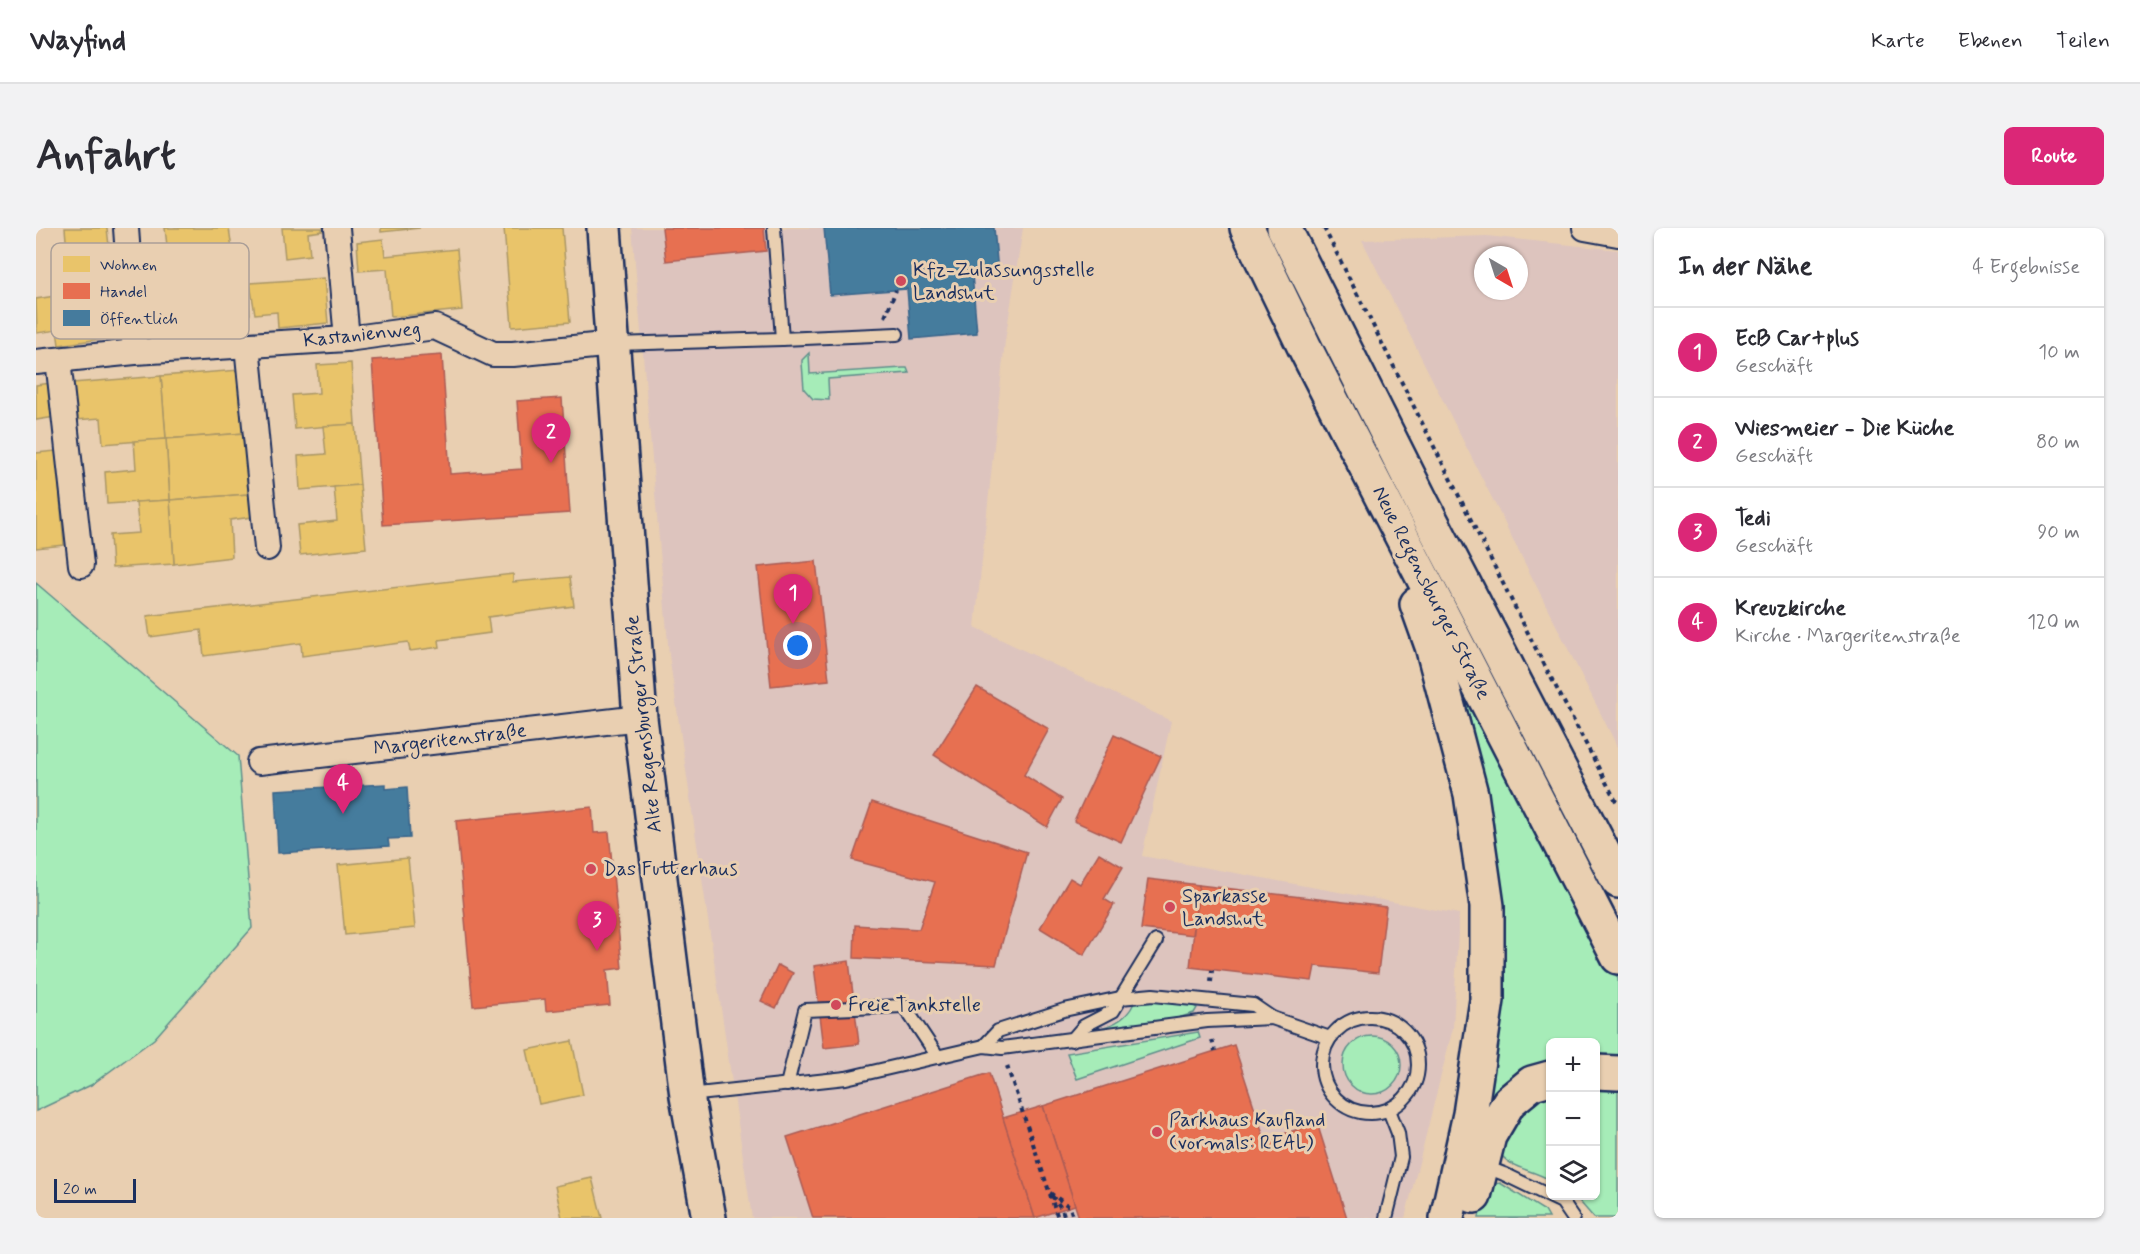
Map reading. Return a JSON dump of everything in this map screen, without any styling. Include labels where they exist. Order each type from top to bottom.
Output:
[{"type":"main road","name":"Alte Regensburger Straße","points":[[604,228],[640,718],[687,1096],[709,1218]]},
{"type":"main road","name":"Neue Regensburger Straße","points":[[1247,228],[1304,346],[1618,957]]},
{"type":"main road","name":"Neue Regensburger Straße","points":[[1284,228],[1423,505],[1618,881]]},
{"type":"main road","points":[[1373,481],[1432,646],[1471,794],[1487,906],[1487,1000],[1470,1114],[1447,1218]]},
{"type":"main road","points":[[1600,1071],[1618,1073]]},
{"type":"main road","points":[[1469,1218],[1489,1136],[1509,1102],[1532,1083],[1546,1079]]},
{"type":"street","points":[[126,228],[127,243]]},
{"type":"street","points":[[337,228],[347,339]]},
{"type":"street","points":[[1585,228],[1618,234]]},
{"type":"street","name":"Kastanienweg","points":[[81,565],[47,361],[135,352],[347,339],[435,327],[493,354],[614,344]]},
{"type":"street","points":[[134,339],[135,352]]},
{"type":"street","points":[[247,345],[267,548]]},
{"type":"street","name":"Margeritenstraße","points":[[260,762],[640,718]]},
{"type":"lane","points":[[774,228],[782,339]]},
{"type":"lane","points":[[614,344],[897,334]]},
{"type":"lane","points":[[1072,1040],[1084,1026],[1113,1011],[1156,941]]},
{"type":"lane","points":[[984,1046],[998,1031],[1064,1010],[1120,998],[1153,996],[1253,1005],[1272,1018],[1330,1038]]},
{"type":"lane","points":[[787,1085],[805,1010],[904,1005],[938,1057]]},
{"type":"lane","points":[[1368,1017],[1383,1019],[1396,1025],[1407,1035],[1415,1048],[1418,1062],[1411,1090],[1401,1102],[1389,1110],[1373,1114],[1356,1112],[1342,1105],[1330,1093],[1322,1074],[1321,1062],[1330,1038],[1340,1027],[1353,1020],[1368,1017]]},
{"type":"lane","points":[[687,1096],[846,1078],[984,1046],[1002,1048],[1207,1021],[1272,1018]]},
{"type":"lane","points":[[1386,1218],[1401,1157],[1398,1133],[1389,1110]]},
{"type":"lane","points":[[1481,1165],[1504,1173],[1562,1202],[1574,1218]]},
{"type":"path","points":[[1324,228],[1535,647],[1618,805]]},
{"type":"path","points":[[878,334],[896,290]]},
{"type":"path","points":[[1002,1048],[1007,1070],[1058,1218]]},
{"type":"path","points":[[1050,1193],[1062,1209],[1065,1218]]},
{"type":"path","points":[[1050,1193],[1070,1207],[1073,1218]]},
{"type":"shaded area","points":[[632,228],[1023,228],[1005,341],[975,627],[1171,721],[1142,856],[1459,914],[1453,1028],[1405,1218],[752,1218],[669,655]]},
{"type":"shaded area","points":[[1487,236],[1618,250],[1618,748],[1362,240]]},
{"type":"green space","points":[[809,353],[810,374],[903,368],[907,368],[909,373],[828,379],[829,400],[813,399],[804,389],[802,360]]},
{"type":"green space","points":[[36,583],[238,756],[252,928],[154,1039],[91,1085],[36,1111]]},
{"type":"green space","points":[[1449,651],[1618,979],[1618,1058],[1600,1056],[1600,1038],[1546,1038],[1546,1063],[1483,1114],[1501,894],[1492,811],[1469,715]]},
{"type":"green space","points":[[1176,1002],[1197,1008],[1194,1013],[1178,1018],[1089,1031],[1121,1019],[1134,1003]]},
{"type":"green space","points":[[1198,1032],[1200,1038],[1077,1079],[1067,1053]]},
{"type":"green space","points":[[1366,1036],[1378,1036],[1393,1044],[1401,1059],[1401,1071],[1393,1086],[1378,1094],[1366,1094],[1351,1086],[1343,1071],[1343,1059],[1351,1044]]},
{"type":"green space","points":[[1600,1086],[1618,1088],[1618,1218],[1594,1218],[1578,1200],[1600,1200]]},
{"type":"green space","points":[[1546,1096],[1546,1178],[1513,1165],[1495,1147],[1525,1108]]},
{"type":"green space","points":[[1500,1183],[1545,1211],[1549,1218],[1479,1218],[1484,1186]]},
{"type":"building: Wohnen","points":[[65,228],[107,228],[109,243],[66,243]]},
{"type":"building: Wohnen","points":[[165,228],[229,228],[231,243],[167,243]]},
{"type":"building: Wohnen","points":[[282,228],[322,228],[322,231],[308,233],[310,255],[285,258]]},
{"type":"building: Wohnen","points":[[381,228],[420,228],[381,232]]},
{"type":"building: Wohnen","points":[[504,228],[562,228],[570,322],[512,327]]},
{"type":"building: Wohnen","points":[[383,239],[385,256],[457,249],[462,310],[391,317],[387,269],[359,271],[357,242]]},
{"type":"building: Wohnen","points":[[324,278],[328,323],[278,328],[277,312],[255,314],[250,283]]},
{"type":"building: Wohnen","points":[[51,297],[51,331],[37,333],[36,299]]},
{"type":"building: Wohnen","points":[[58,339],[100,339],[59,345]]},
{"type":"building: Wohnen","points":[[351,363],[355,424],[295,429],[292,395],[319,393],[317,365]]},
{"type":"building: Wohnen","points":[[240,370],[245,433],[166,439],[161,376]]},
{"type":"building: Wohnen","points":[[161,376],[166,439],[103,444],[101,418],[75,420],[72,383]]},
{"type":"building: Wohnen","points":[[51,383],[55,417],[36,420],[36,385]]},
{"type":"building: Wohnen","points":[[355,424],[360,485],[300,490],[298,456],[326,454],[323,426]]},
{"type":"building: Wohnen","points":[[245,433],[249,494],[170,500],[166,439]]},
{"type":"building: Wohnen","points":[[166,439],[170,500],[107,504],[105,472],[136,469],[134,441]]},
{"type":"building: Wohnen","points":[[56,451],[64,545],[36,548],[36,453]]},
{"type":"building: Wohnen","points":[[360,485],[366,548],[300,555],[297,525],[337,521],[334,487]]},
{"type":"building: Wohnen","points":[[249,494],[252,517],[230,520],[232,557],[174,564],[170,500]]},
{"type":"building: Wohnen","points":[[170,500],[174,564],[112,568],[110,535],[139,533],[136,502]]},
{"type":"building: Wohnen","points":[[513,574],[513,582],[570,577],[574,606],[488,617],[490,633],[439,640],[440,647],[410,651],[408,642],[302,656],[301,643],[204,656],[201,630],[150,637],[147,616]]},
{"type":"building: Wohnen","points":[[408,858],[415,928],[345,935],[338,865]]},
{"type":"building: Wohnen","points":[[572,1041],[583,1095],[539,1104],[527,1050]]},
{"type":"building: Wohnen","points":[[592,1178],[602,1218],[562,1218],[555,1186]]},
{"type":"building: Handel","points":[[662,228],[764,228],[766,251],[666,261]]},
{"type":"building: Handel","points":[[442,355],[450,474],[522,469],[517,401],[562,398],[570,513],[383,525],[372,360]]},
{"type":"building: Handel","points":[[816,561],[829,680],[771,686],[758,567]]},
{"type":"building: Handel","points":[[977,687],[1049,729],[1024,775],[1062,799],[1047,827],[934,755]]},
{"type":"building: Handel","points":[[1114,735],[1161,756],[1121,842],[1074,821]]},
{"type":"building: Handel","points":[[872,802],[1027,852],[996,965],[854,958],[855,925],[919,929],[935,882],[852,860]]},
{"type":"building: Handel","points":[[592,807],[594,833],[609,832],[622,968],[607,970],[610,1005],[546,1011],[545,999],[473,1006],[456,821]]},
{"type":"building: Handel","points":[[1099,853],[1123,867],[1104,899],[1114,905],[1084,955],[1040,928],[1070,878],[1080,884]]},
{"type":"building: Handel","name":"Sparkasse Landshut","points":[[1148,879],[1199,885],[1193,935],[1141,929]]},
{"type":"building: Handel","points":[[1199,885],[1386,907],[1378,973],[1315,966],[1312,981],[1190,967]]},
{"type":"building: Handel","name":"Freie Tankstelle","points":[[849,961],[859,1044],[824,1048],[814,966]]},
{"type":"building: Handel","points":[[778,965],[793,973],[776,1008],[761,1001]]},
{"type":"building: Handel","name":"Parkhaus Kaufland (vormals: REAL)","points":[[1234,1045],[1265,1140],[1317,1123],[1347,1218],[1079,1218],[1043,1106]]},
{"type":"building: Handel","points":[[989,1073],[1035,1218],[813,1218],[787,1137]]},
{"type":"building: Handel","points":[[1043,1106],[1075,1205],[1035,1218],[1003,1118]]},
{"type":"building: Öffentlich","name":"Kfz-Zulassungsstelle Landshut","points":[[824,228],[994,228],[998,272],[972,274],[977,333],[911,339],[907,289],[830,295]]},
{"type":"building: Öffentlich","points":[[385,784],[385,789],[407,787],[410,838],[388,839],[389,846],[278,853],[275,790]]},
{"type":"place","name":"Kfz-Zulassungsstelle Landshut","points":[[901,281]]},
{"type":"place","name":"Wiesmeier - Die Küche","points":[[551,463]]},
{"type":"place","name":"EcB Car+plus","points":[[793,624]]},
{"type":"place","name":"Kreuzkirche","points":[[343,814]]},
{"type":"place","name":"Das Futterhaus","points":[[591,869]]},
{"type":"place","name":"Sparkasse Landshut","points":[[1170,907]]},
{"type":"place","name":"Tedi","points":[[597,951]]},
{"type":"place","name":"Freie Tankstelle","points":[[836,1005]]},
{"type":"place","name":"Parkhaus Kaufland (vormals: REAL)","points":[[1157,1132]]}]
